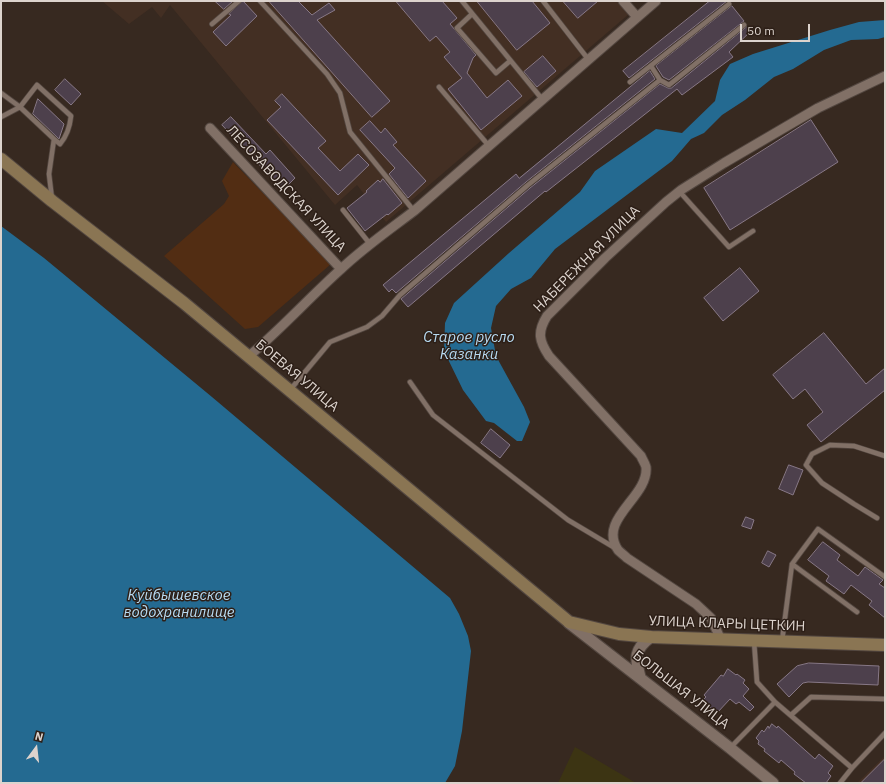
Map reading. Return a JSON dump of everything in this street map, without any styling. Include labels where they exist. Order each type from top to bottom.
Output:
[{"type":"main road","name":"БОЕВАЯ УЛИЦА","points":[[1,159],[52,201],[178,298],[569,622]]},
{"type":"main road","name":"УЛИЦА КЛАРЫ ЦЕТКИН","points":[[569,622],[619,634],[651,637],[885,645]]},
{"type":"street","points":[[623,1],[637,18]]},
{"type":"street","points":[[249,356],[341,269],[370,244],[414,211],[656,1]]},
{"type":"street","name":"НАБЕРЕЖНАЯ УЛИЦА","points":[[618,550],[614,541],[614,530],[617,519],[640,489],[645,477],[646,466],[641,456],[549,356],[542,345],[540,335],[541,324],[547,316],[605,258],[666,202],[724,163],[818,108],[885,76]]},
{"type":"street","name":"ЛЕСОЗАВОДСКАЯ УЛИЦА","points":[[210,128],[341,269]]},
{"type":"street","points":[[618,550],[627,558],[696,604],[711,618],[722,640]]},
{"type":"street","name":"БОЛЬШАЯ УЛИЦА","points":[[569,622],[773,783]]},
{"type":"street","points":[[640,677],[636,661],[638,651],[643,642],[651,637]]},
{"type":"lane","points":[[212,24],[240,1]]},
{"type":"lane","points":[[260,1],[327,74],[340,94],[350,132],[414,211]]},
{"type":"lane","points":[[462,1],[542,99]]},
{"type":"lane","points":[[543,1],[588,59]]},
{"type":"lane","points":[[630,82],[729,4]]},
{"type":"lane","points":[[472,14],[457,28],[496,73],[510,61]]},
{"type":"lane","points":[[651,66],[660,80],[669,85],[744,25]]},
{"type":"lane","points":[[290,390],[330,342],[367,327],[382,316],[400,295],[522,190],[660,80]]},
{"type":"lane","points":[[1,93],[20,107],[60,144],[70,123],[71,116],[37,85],[20,107],[1,117]]},
{"type":"lane","points":[[439,87],[489,146]]},
{"type":"lane","points":[[52,201],[50,174],[54,139]]},
{"type":"lane","points":[[680,192],[729,247],[753,231]]},
{"type":"lane","points":[[343,210],[370,244]]},
{"type":"lane","points":[[410,382],[434,415],[568,520],[618,550]]},
{"type":"lane","points":[[877,518],[822,483],[806,465],[812,454],[830,445],[854,446],[885,456]]},
{"type":"lane","points":[[782,642],[792,564],[818,529],[885,577]]},
{"type":"lane","points":[[792,564],[857,612]]},
{"type":"lane","points":[[754,641],[757,682],[775,702],[852,768]]},
{"type":"lane","points":[[790,715],[811,696],[885,698]]},
{"type":"lane","points":[[730,748],[775,702]]},
{"type":"lane","points":[[840,783],[885,733]]},
{"type":"shaded area","points":[[102,1],[618,1],[629,14],[386,222],[357,185],[335,205],[170,5],[161,18],[152,7],[129,24]]},
{"type":"shaded area","points":[[233,162],[331,264],[258,327],[245,329],[164,256],[224,204],[229,196],[222,181]]},
{"type":"shaded area","points":[[885,756],[885,783],[857,783]]},
{"type":"sand","points":[[575,747],[636,783],[558,783]]},
{"type":"water","name":"Старое русло Казанки","points":[[885,20],[885,37],[878,39],[851,40],[824,50],[793,69],[774,77],[745,100],[722,115],[704,133],[691,139],[672,161],[555,249],[531,278],[511,289],[496,306],[491,328],[496,356],[524,407],[530,422],[522,441],[517,441],[494,423],[486,421],[463,390],[444,351],[445,323],[454,303],[580,192],[595,171],[656,129],[682,133],[715,101],[720,80],[730,64],[753,54],[830,30],[859,22]]},
{"type":"water","name":"Куйбышевское водохранилище","points":[[1,226],[44,258],[212,397],[450,598],[459,614],[468,636],[471,651],[462,731],[455,766],[445,783],[1,783]]},
{"type":"building","points":[[215,1],[233,1],[224,9]]},
{"type":"building","points":[[243,1],[257,16],[226,46],[213,32]]},
{"type":"building","points":[[269,1],[298,1],[312,15],[329,3],[335,10],[317,20],[390,101],[372,117]]},
{"type":"building","points":[[396,1],[442,1],[457,18],[450,24],[476,55],[473,58],[467,73],[487,98],[508,80],[522,96],[481,130],[448,89],[462,78],[444,57],[450,52],[436,36],[430,41]]},
{"type":"building","points":[[477,1],[532,1],[550,23],[517,50]]},
{"type":"building","points":[[563,1],[598,1],[578,18]]},
{"type":"building","points":[[710,1],[727,1],[629,78],[623,71]]},
{"type":"building","points":[[732,6],[744,21],[669,80],[663,77],[656,66]]},
{"type":"building","points":[[747,27],[751,31],[729,52],[733,57],[682,95],[677,89],[546,192],[545,191],[408,307],[401,299],[530,188],[660,84],[671,88]]},
{"type":"building","points":[[543,56],[556,71],[537,87],[524,72]]},
{"type":"building","points":[[650,71],[655,79],[526,182],[396,293],[392,289],[389,292],[383,285],[516,174],[519,178]]},
{"type":"building","points":[[65,79],[81,94],[71,105],[55,90]]},
{"type":"building","points":[[282,94],[326,141],[318,148],[340,171],[358,154],[369,165],[338,195],[267,120],[281,107],[275,101]]},
{"type":"building","points":[[38,99],[64,124],[59,139],[33,114]]},
{"type":"building","points":[[231,117],[266,154],[270,150],[295,178],[283,190],[222,125]]},
{"type":"building","points":[[811,120],[838,162],[730,230],[704,188]]},
{"type":"building","points":[[370,121],[381,133],[385,128],[397,142],[393,145],[426,181],[408,198],[389,174],[395,168],[360,130]]},
{"type":"building","points":[[383,179],[402,203],[365,231],[347,208],[367,192],[366,191],[378,180],[380,182]]},
{"type":"building","points":[[740,268],[759,291],[723,321],[704,298]]},
{"type":"building","points":[[824,333],[866,384],[885,368],[885,390],[821,442],[807,425],[823,412],[805,389],[793,399],[773,375]]},
{"type":"building","points":[[491,429],[510,445],[500,458],[481,443]]},
{"type":"building","points":[[789,465],[803,470],[793,495],[779,489]]},
{"type":"building","points":[[746,517],[754,520],[751,529],[742,526]]},
{"type":"building","points":[[823,542],[840,555],[837,560],[858,576],[865,567],[883,580],[879,584],[885,588],[885,618],[869,605],[872,601],[851,585],[844,594],[826,581],[829,576],[808,560]]},
{"type":"building","points":[[768,551],[776,555],[769,567],[762,563]]},
{"type":"building","points":[[809,663],[879,666],[878,685],[808,682],[803,683],[789,697],[777,684],[797,666]]},
{"type":"building","points":[[728,669],[745,680],[743,683],[749,689],[743,696],[754,707],[750,711],[739,702],[736,704],[730,699],[717,713],[702,701],[706,697],[704,695]]},
{"type":"building","points":[[772,724],[777,728],[778,726],[815,759],[819,754],[833,766],[828,773],[831,776],[826,783],[806,783],[794,774],[795,772],[781,760],[779,763],[764,751],[765,749],[758,744],[759,741],[756,738],[762,730],[764,732],[768,726],[769,728]]},
{"type":"building","points":[[885,759],[885,783],[861,783]]}]
